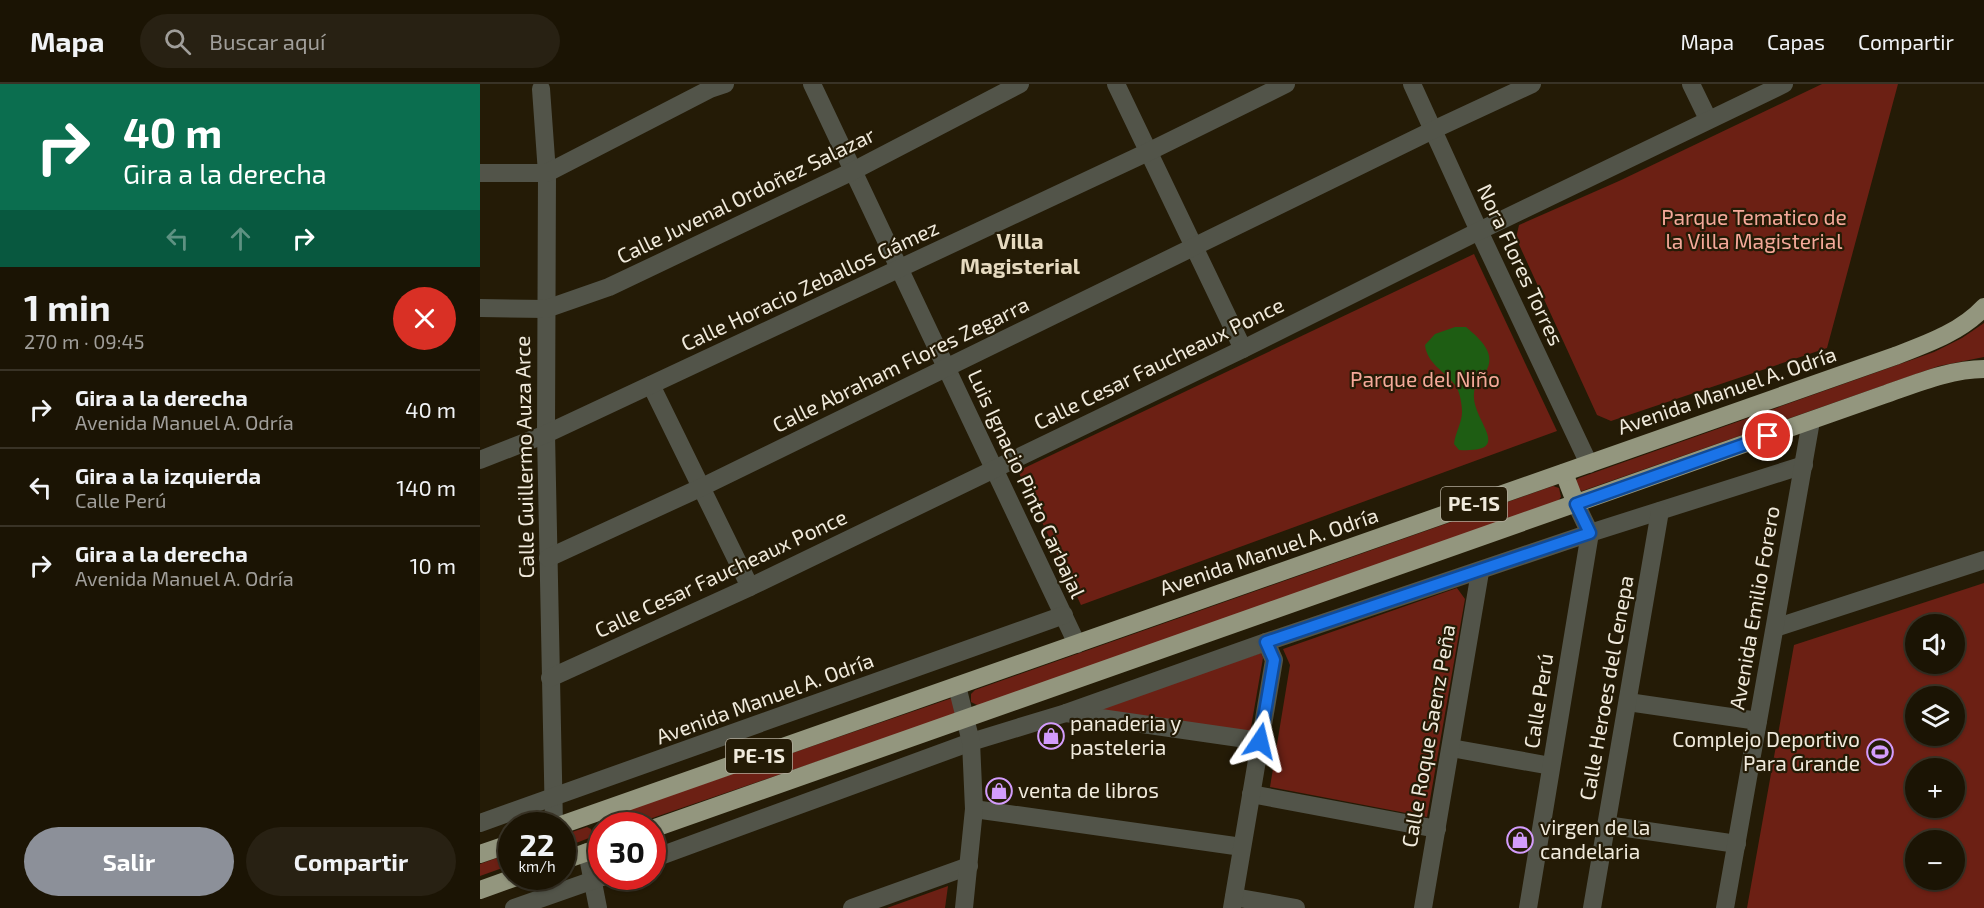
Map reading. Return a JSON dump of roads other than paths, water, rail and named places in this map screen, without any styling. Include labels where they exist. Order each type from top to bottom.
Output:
[{"type":"highway","name":"Avenida Manuel A. Odría","points":[[618,812],[957,686],[1838,377],[1929,342],[1960,327],[1984,307]]},
{"type":"highway","name":"PE-1S","points":[[666,824],[1938,376],[1971,369],[1984,369]]},
{"type":"highway","points":[[1564,473],[1576,504]]},
{"type":"highway","points":[[480,854],[498,848]]},
{"type":"highway","points":[[480,890],[498,884]]},
{"type":"street","name":"Luis Ignacio Pinto Carbajal","points":[[812,84],[1077,644]]},
{"type":"street","name":"Calle Juvenal Ordoñez Salazar","points":[[480,308],[546,309],[609,287],[853,171],[1020,84]]},
{"type":"street","points":[[1116,84],[1243,349]]},
{"type":"street","name":"Calle Horacio Zeballos Gámez","points":[[480,460],[546,434],[1148,152],[1286,84]]},
{"type":"street","name":"Nora Flores Torres","points":[[1413,84],[1479,231],[1589,464]]},
{"type":"street","name":"Calle Abraham Flores Zegarra","points":[[548,558],[700,488],[1433,130],[1532,84]]},
{"type":"street","points":[[1691,84],[1708,119]]},
{"type":"street","name":"Calle Cesar Faucheaux Ponce","points":[[550,678],[750,587],[1784,84]]},
{"type":"street","points":[[480,173],[547,173],[715,86]]},
{"type":"street","name":"Calle Guillermo Auza Arce","points":[[541,89],[547,173],[546,434],[553,812]]},
{"type":"street","points":[[651,385],[750,587]]},
{"type":"street","name":"Avenida Emilio Forero","points":[[1725,908],[1811,421]]},
{"type":"street","points":[[666,854],[972,742],[1066,713],[1266,642],[1480,572],[1590,533],[1804,465]]},
{"type":"street","points":[[1576,504],[1590,533]]},
{"type":"street","name":"Calle Heroes del Cenepa","points":[[1592,908],[1660,511]]},
{"type":"street","name":"Calle Perú","points":[[1528,908],[1590,533]]},
{"type":"street","points":[[1775,628],[1984,560]]},
{"type":"street","name":"Calle Roque Saenz Peña","points":[[1423,908],[1480,572]]},
{"type":"street","name":"Avenida Manuel A. Odría","points":[[480,823],[1064,615]]},
{"type":"street","points":[[1266,642],[1274,660],[1233,902],[1296,908]]},
{"type":"street","points":[[957,686],[972,742],[974,809],[964,908]]},
{"type":"street","points":[[1628,702],[1758,721]]},
{"type":"street","points":[[1066,713],[1260,741]]},
{"type":"street","points":[[1451,748],[1551,766]]},
{"type":"street","points":[[1251,794],[1437,829]]},
{"type":"street","points":[[974,809],[1242,847]]},
{"type":"street","points":[[1606,825],[1737,844]]},
{"type":"street","points":[[852,908],[969,866]]},
{"type":"street","points":[[514,908],[588,882]]},
{"type":"street","points":[[598,908],[599,890]]},
{"type":"place","name":"panaderia y pasteleria","points":[[1051,736]]},
{"type":"place","name":"Complejo Deportivo Para Grande","points":[[1880,752]]},
{"type":"place","name":"venta de libros","points":[[999,791]]},
{"type":"place","name":"virgen de la candelaria","points":[[1520,840]]},
{"type":"district","name":"Villa Magisterial","points":[[1020,254]]},
{"type":"park label","name":"Parque Tematico de la Villa Magisterial","points":[[1754,230]]},
{"type":"park label","name":"Parque del Niño","points":[[1425,380]]}]
